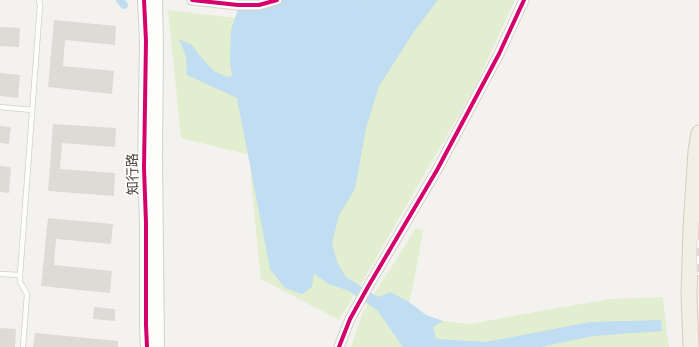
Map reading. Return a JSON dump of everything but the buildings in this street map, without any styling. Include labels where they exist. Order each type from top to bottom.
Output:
[{"type":"main road","points":[[691,347],[689,296],[691,228],[696,152],[699,133]]},
{"type":"street","name":"知行路","points":[[144,0],[146,41],[144,168],[146,223],[146,325],[148,347]]},
{"type":"street","name":"知行路","points":[[156,0],[158,347]]},
{"type":"street","points":[[192,0],[238,5],[259,5],[277,0]]},
{"type":"street","points":[[339,347],[350,319],[369,285],[438,170],[499,54],[524,0]]},
{"type":"lane","points":[[24,347],[27,294],[20,282],[20,275],[40,5],[39,0]]},
{"type":"lane","points":[[0,107],[32,110]]},
{"type":"lane","points":[[0,274],[20,275]]},
{"type":"green space","points":[[308,0],[515,0],[475,87],[339,320],[261,279],[251,182],[250,155],[181,138],[168,10],[268,22]]},
{"type":"green space","points":[[416,228],[423,230],[409,302],[426,315],[443,321],[470,324],[610,299],[663,297],[669,347],[351,347],[363,312]]},
{"type":"water","points":[[241,0],[438,0],[415,30],[379,86],[366,128],[355,189],[339,215],[332,243],[337,262],[346,277],[378,297],[390,292],[409,302],[426,315],[443,321],[433,327],[436,339],[486,342],[590,322],[661,320],[662,331],[593,336],[541,347],[403,347],[377,310],[347,290],[328,284],[314,273],[312,287],[302,294],[285,288],[270,269],[237,98],[187,75],[186,56],[179,39],[192,45],[214,71],[227,77],[232,76],[230,62],[231,30]]},
{"type":"waterway","points":[[120,0],[124,5]]},
{"type":"railway","points":[[699,240],[699,275]]},
{"type":"cycle path","points":[[144,0],[146,41],[144,168],[147,347]]},
{"type":"cycle path","points":[[192,0],[238,5],[259,5],[277,0]]},
{"type":"cycle path","points":[[339,347],[350,319],[437,170],[499,54],[524,0]]}]
